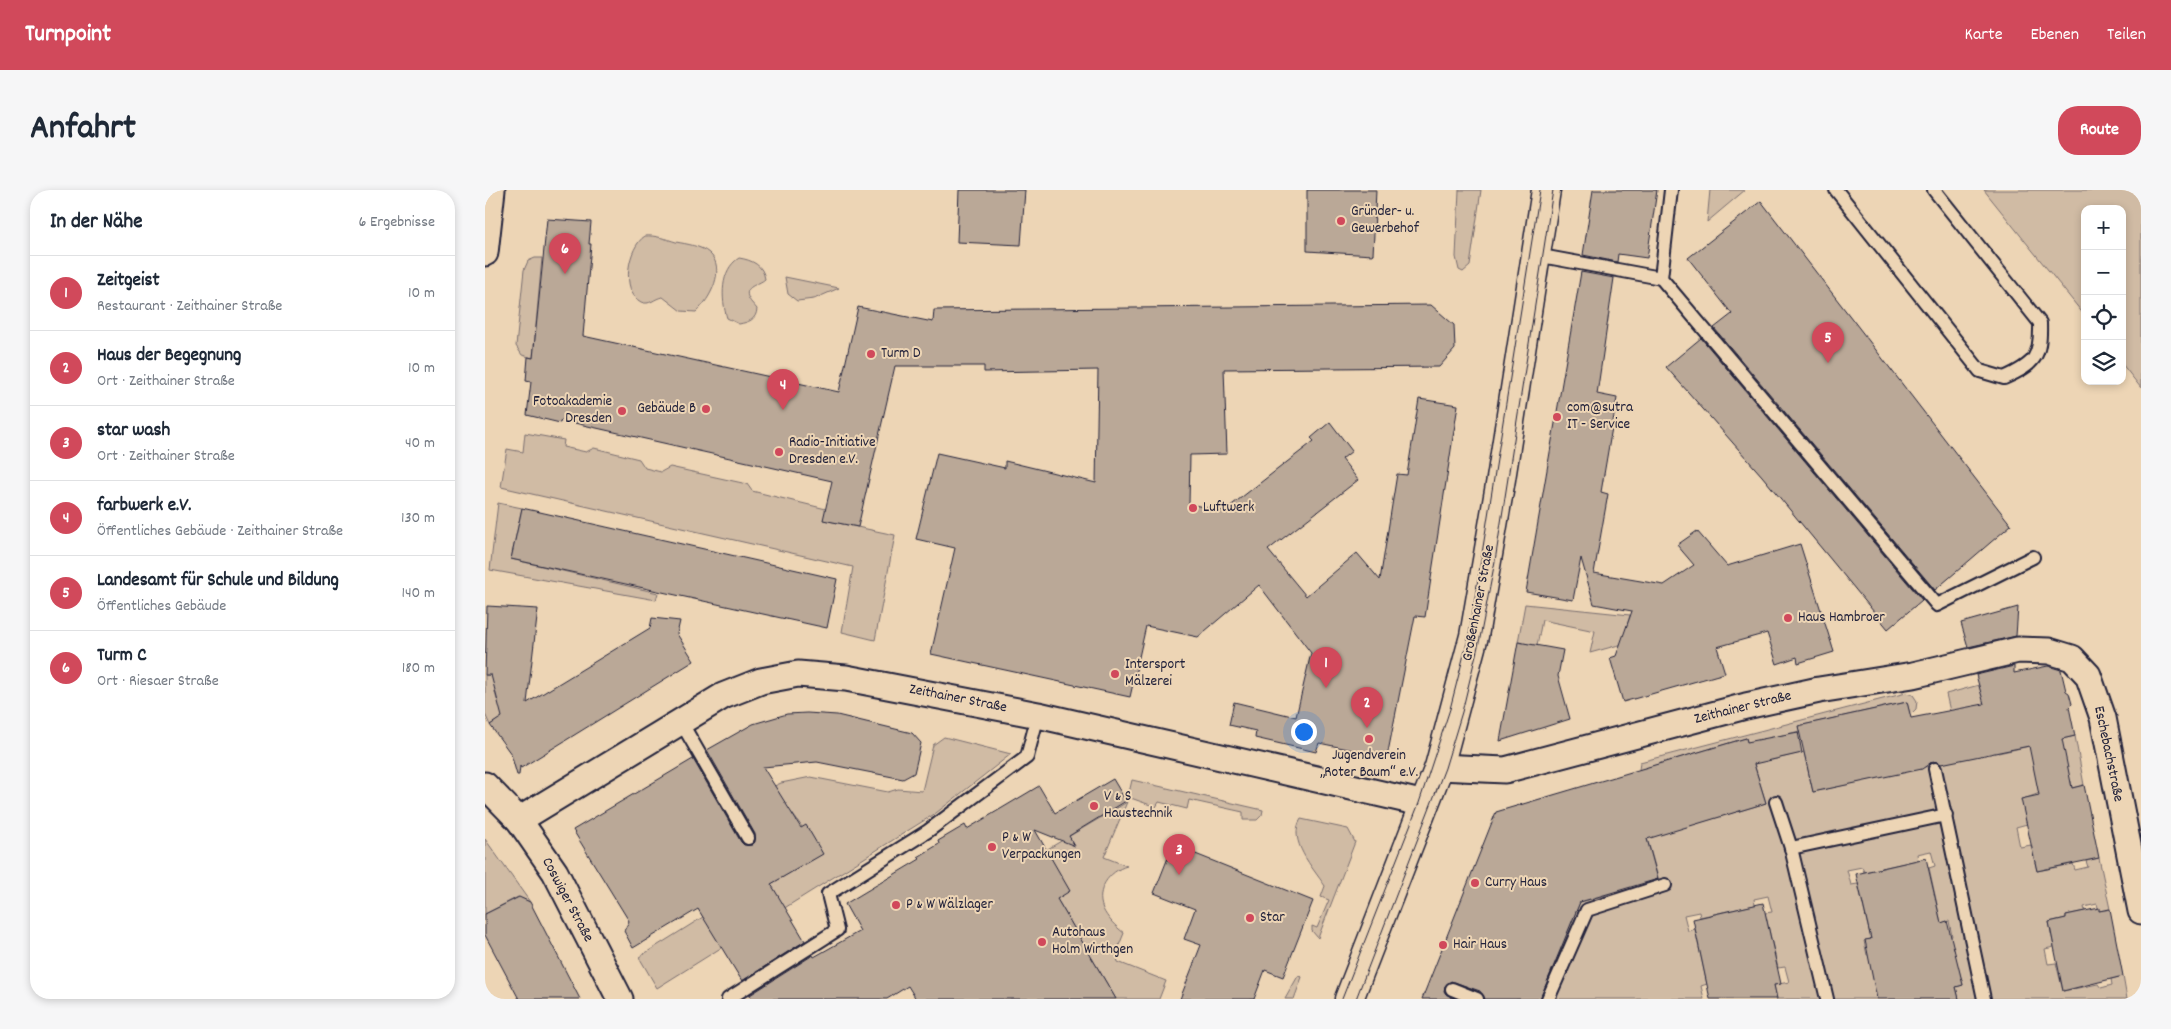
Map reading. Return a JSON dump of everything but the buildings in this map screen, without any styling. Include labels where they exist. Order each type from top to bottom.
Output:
[{"type":"main road","name":"Großenhainer Straße","points":[[1349,999],[1439,767],[1456,711],[1481,599],[1545,190]]},
{"type":"street","points":[[485,253],[492,190]]},
{"type":"street","name":"Zeithainer Straße","points":[[1439,767],[1505,770],[1746,706],[1810,692],[1913,675],[2019,650],[2049,651]]},
{"type":"street","name":"Eschebachstraße","points":[[2049,651],[2072,658],[2088,674],[2103,718],[2141,911]]},
{"type":"street","name":"Zeithainer Straße","points":[[519,820],[723,696],[753,684],[798,674],[846,678],[1038,715],[1425,804]]},
{"type":"street","name":"Coswiger Straße","points":[[485,785],[519,820],[555,872],[620,999]]},
{"type":"lane","points":[[1661,278],[1671,190]]},
{"type":"lane","points":[[1836,190],[1980,371],[2004,378],[2026,368],[2040,347],[2040,323],[1935,190]]},
{"type":"lane","points":[[1536,255],[1582,261],[1661,278],[1937,605],[2033,557]]},
{"type":"lane","points":[[728,999],[837,930],[828,894],[928,831],[1027,757],[1038,715]]},
{"type":"lane","points":[[681,722],[748,838]]},
{"type":"lane","points":[[1935,769],[1984,999]]},
{"type":"lane","points":[[1776,802],[1791,848],[1827,999]]},
{"type":"lane","points":[[1791,848],[1945,815]]},
{"type":"lane","points":[[1548,999],[1587,910],[1665,885]]},
{"type":"lane","points":[[1452,988],[1477,999]]},
{"type":"shaded area","points":[[1459,190],[1481,190],[1470,266],[1463,272],[1459,270],[1456,257]]},
{"type":"shaded area","points":[[1710,190],[1745,190],[1707,222]]},
{"type":"shaded area","points":[[1984,190],[2141,190],[2141,388],[2126,369],[2126,205],[2081,205],[2081,311]]},
{"type":"shaded area","points":[[645,236],[698,247],[709,253],[714,259],[717,267],[715,284],[706,300],[696,312],[681,311],[663,297],[644,303],[634,296],[630,289],[629,269],[634,249]]},
{"type":"shaded area","points":[[542,258],[533,358],[522,355],[516,346],[524,270],[528,261]]},
{"type":"shaded area","points":[[739,258],[756,264],[762,270],[765,279],[752,286],[748,291],[749,299],[757,309],[754,318],[739,324],[727,318],[723,294],[725,277],[728,270]]},
{"type":"shaded area","points":[[785,277],[839,288],[814,299],[797,301],[788,294]]},
{"type":"shaded area","points":[[525,433],[564,440],[563,447],[586,452],[594,448],[639,459],[645,468],[661,472],[670,467],[747,484],[752,491],[826,509],[824,520],[895,535],[875,640],[842,632],[853,567],[501,487],[507,449],[523,452]]},
{"type":"shaded area","points":[[498,503],[522,508],[511,559],[658,593],[656,600],[490,570]]},
{"type":"shaded area","points":[[1525,604],[1630,615],[1626,629],[1694,624],[1590,653],[1595,631],[1542,620],[1537,646],[1518,642]]},
{"type":"shaded area","points":[[485,675],[500,676],[495,692],[497,700],[505,702],[512,711],[490,725],[485,714]]},
{"type":"shaded area","points":[[1979,685],[1984,702],[1981,704],[1998,753],[2075,736],[2084,785],[2072,788],[2071,781],[2064,782],[2022,799],[2027,824],[2016,827],[2020,847],[2031,845],[2037,871],[2073,864],[2075,870],[2088,867],[2086,861],[2099,858],[2110,909],[2099,911],[2097,904],[2084,907],[2085,911],[2066,915],[2066,918],[2049,922],[2054,947],[2045,949],[2048,964],[2056,963],[2063,991],[2098,984],[2101,988],[2112,985],[2111,979],[2123,976],[2127,999],[1959,999],[1956,987],[1963,985],[1959,970],[1937,940],[1952,936],[1949,921],[1941,923],[1929,868],[1935,866],[1931,851],[1917,854],[1918,860],[1864,872],[1862,867],[1847,870],[1851,885],[1858,884],[1871,939],[1864,941],[1867,955],[1882,952],[1877,999],[1777,999],[1774,985],[1789,982],[1785,967],[1778,968],[1765,913],[1772,912],[1768,896],[1754,899],[1755,905],[1700,917],[1699,912],[1684,915],[1688,931],[1695,929],[1707,984],[1701,986],[1704,999],[1541,999],[1580,902],[1659,881],[1647,838],[1766,803],[1746,738],[1639,770],[1640,762],[1906,693],[1913,695],[1917,701],[1916,709],[1910,715],[1907,702],[1799,726],[1800,731],[1766,739],[1772,760],[1804,752],[1813,792],[1961,759],[1946,694]]},
{"type":"shaded area","points":[[944,737],[1011,754],[936,813],[657,988],[639,957],[703,917],[694,902],[730,908],[822,854],[791,812],[756,833],[748,798],[781,783],[811,777],[888,792],[898,789],[922,791],[933,745]]},
{"type":"shaded area","points":[[1132,780],[1263,810],[1262,815],[1257,820],[1243,820],[1243,812],[1189,800],[1187,809],[1159,802],[1156,807],[1128,797]]},
{"type":"shaded area","points":[[1127,802],[1104,857],[1127,866],[1115,872],[1105,882],[1102,888],[1101,902],[1107,916],[1124,933],[1116,953],[1118,962],[1166,981],[1159,999],[1116,999],[1057,899],[1046,850]]},
{"type":"shaded area","points":[[1301,819],[1348,829],[1355,842],[1318,938],[1312,931],[1312,926],[1317,928],[1329,900],[1321,897],[1325,886],[1308,862],[1299,845],[1297,836]]},
{"type":"shaded area","points":[[485,839],[530,902],[518,897],[485,914]]},
{"type":"shaded area","points":[[1298,976],[1302,977],[1294,999],[1285,999]]},
{"type":"tram line","points":[[1342,999],[1419,803],[1450,709],[1469,635],[1540,190]]},
{"type":"tram line","points":[[1356,999],[1445,768],[1462,712],[1480,638],[1495,561],[1553,190]]},
{"type":"place","name":"Gründer- u. Gewerbehof","points":[[1341,221]]},
{"type":"place","name":"Turm C","points":[[565,274]]},
{"type":"place","name":"Turm D","points":[[871,354]]},
{"type":"place","name":"Landesamt für Schule und Bildung","points":[[1828,363]]},
{"type":"place","name":"Gebäude B","points":[[706,409]]},
{"type":"place","name":"farbwerk e.V.","points":[[783,410]]},
{"type":"place","name":"Fotoakademie Dresden","points":[[622,411]]},
{"type":"place","name":"com@sutra IT - Service","points":[[1557,417]]},
{"type":"place","name":"Radio-Initiative Dresden e.V.","points":[[779,452]]},
{"type":"place","name":"Luftwerk","points":[[1193,508]]},
{"type":"place","name":"Haus Hambroer","points":[[1788,618]]},
{"type":"place","name":"Intersport Mälzerei","points":[[1115,674]]},
{"type":"place","name":"Zeitgeist","points":[[1326,688]]},
{"type":"place","name":"Haus der Begegnung","points":[[1367,728]]},
{"type":"place","name":"Jugendverein „Roter Baum“ e.V.","points":[[1369,739]]},
{"type":"place","name":"V & S Haustechnik","points":[[1094,806]]},
{"type":"place","name":"P & W Verpackungen","points":[[992,847]]},
{"type":"place","name":"star wash","points":[[1179,875]]},
{"type":"place","name":"Curry Haus","points":[[1475,883]]},
{"type":"place","name":"P & W Wälzlager","points":[[896,905]]},
{"type":"place","name":"Star","points":[[1250,918]]},
{"type":"place","name":"Autohaus Holm Wirthgen","points":[[1042,942]]},
{"type":"place","name":"Hair Haus","points":[[1443,945]]}]
